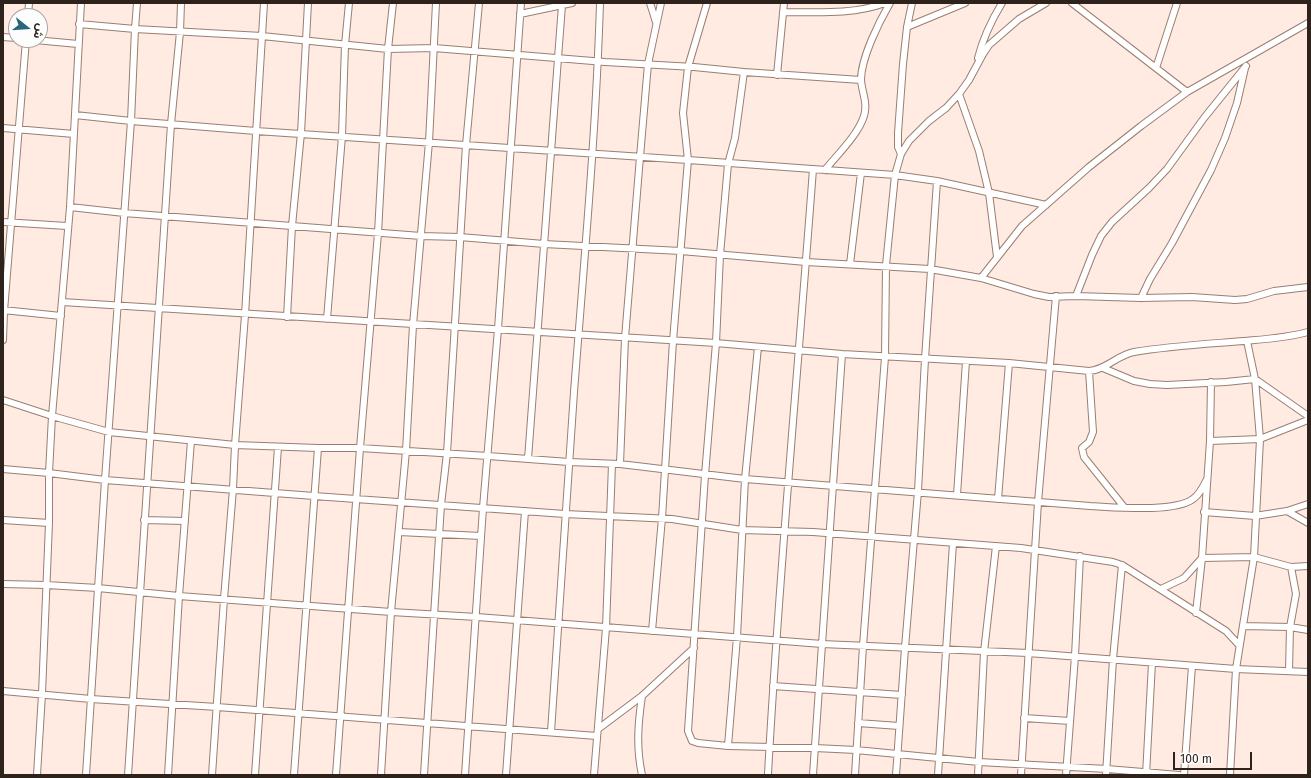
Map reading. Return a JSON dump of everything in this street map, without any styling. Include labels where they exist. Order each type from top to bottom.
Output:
[{"type":"street","points":[[37,775],[42,694],[52,416],[67,226],[70,207],[81,3]]},
{"type":"street","points":[[86,775],[105,480],[131,121],[135,29],[138,3]]},
{"type":"street","points":[[128,775],[170,124],[180,32],[181,3]]},
{"type":"street","points":[[212,775],[245,315],[264,3]]},
{"type":"street","points":[[287,317],[292,226],[301,133],[308,3]]},
{"type":"street","points":[[326,319],[342,136],[345,45],[349,3]]},
{"type":"street","points":[[336,775],[347,608],[378,233],[382,139],[388,49],[393,3]]},
{"type":"street","points":[[381,775],[391,612],[402,502],[413,325],[429,142],[436,3]]},
{"type":"street","points":[[424,775],[433,614],[441,505],[447,453],[466,145],[479,3]]},
{"type":"street","points":[[465,775],[477,617],[483,508],[498,329],[503,240],[521,3]]},
{"type":"street","points":[[520,14],[572,3]]},
{"type":"street","points":[[550,732],[586,245],[598,62],[600,3]]},
{"type":"street","points":[[650,3],[656,22]]},
{"type":"street","points":[[620,464],[632,248],[648,64],[661,3]]},
{"type":"street","points":[[652,631],[662,518],[688,160],[683,113],[688,67],[707,3]]},
{"type":"street","points":[[777,75],[784,3]]},
{"type":"street","points":[[842,3],[842,11]]},
{"type":"street","points":[[783,12],[842,11],[862,9],[885,3]]},
{"type":"street","points":[[825,170],[854,134],[864,116],[866,102],[861,80],[866,58],[877,26],[890,3]]},
{"type":"street","points":[[901,154],[898,147],[898,133],[903,64],[907,27],[912,3]]},
{"type":"street","points":[[907,27],[965,3]]},
{"type":"street","points":[[976,66],[983,38],[993,17],[1002,3]]},
{"type":"street","points":[[856,775],[856,750],[863,646],[885,357],[886,265],[895,175],[901,154],[909,141],[929,121],[946,108],[959,94],[969,80],[989,45],[1019,19],[1046,3]]},
{"type":"street","points":[[1072,3],[1187,92]]},
{"type":"street","points":[[1156,68],[1177,3]]},
{"type":"street","points":[[528,459],[562,5]]},
{"type":"street","points":[[981,278],[1022,226],[1089,167],[1141,126],[1187,92],[1308,23]]},
{"type":"street","points":[[79,24],[180,32],[262,36],[388,49],[434,48],[598,62],[648,64],[777,75],[861,80]]},
{"type":"street","points":[[48,41],[78,44]]},
{"type":"street","points":[[3,340],[4,310],[25,48]]},
{"type":"street","points":[[1142,298],[1150,279],[1176,237],[1211,170],[1227,131],[1248,57]]},
{"type":"street","points":[[1076,296],[1092,255],[1102,236],[1112,222],[1167,169],[1204,118],[1246,66]]},
{"type":"street","points":[[744,72],[735,138],[728,164],[720,255],[716,343],[705,475],[688,731],[692,741],[728,746],[769,746],[856,750],[979,762],[1067,767],[1107,772],[1179,775]]},
{"type":"street","points":[[959,94],[979,151],[989,193],[997,257]]},
{"type":"street","points":[[75,115],[256,131],[895,175],[936,181],[1046,205]]},
{"type":"street","points":[[3,128],[74,134]]},
{"type":"street","points":[[768,774],[784,531],[800,351],[813,169]]},
{"type":"street","points":[[850,264],[861,173]]},
{"type":"street","points":[[896,775],[918,492],[936,181]]},
{"type":"street","points":[[70,207],[124,213],[378,233],[681,251],[806,262],[886,265],[930,269],[981,278],[1049,297],[1192,297],[1235,300],[1308,287]]},
{"type":"street","points":[[3,222],[67,226]]},
{"type":"street","points":[[1021,775],[1038,502],[1056,296]]},
{"type":"street","points":[[62,302],[245,315],[716,343],[885,357],[1009,363],[1090,371],[1103,368],[1121,357],[1134,352],[1288,338],[1308,332]]},
{"type":"street","points":[[4,310],[61,316]]},
{"type":"street","points":[[1230,775],[1236,669],[1254,557],[1260,439],[1255,379],[1247,341]]},
{"type":"street","points":[[728,746],[737,637],[745,479],[758,347]]},
{"type":"street","points":[[813,775],[842,354]]},
{"type":"street","points":[[957,495],[966,361]]},
{"type":"street","points":[[998,498],[1009,363]]},
{"type":"street","points":[[1103,368],[1134,381],[1150,384],[1167,385],[1255,379],[1308,416]]},
{"type":"street","points":[[1090,371],[1093,432],[1089,442],[1082,448],[1082,452],[1084,457],[1124,507]]},
{"type":"street","points":[[1196,613],[1202,558],[1210,441],[1211,382]]},
{"type":"street","points":[[3,400],[109,432],[191,441],[278,447],[360,448],[620,464],[745,479],[1038,502],[1124,507],[1166,507],[1192,500],[1200,493],[1207,479]]},
{"type":"street","points":[[1210,441],[1260,439],[1308,420]]},
{"type":"street","points":[[168,775],[179,596],[191,441]]},
{"type":"street","points":[[254,775],[278,447]]},
{"type":"street","points":[[294,775],[318,448]]},
{"type":"street","points":[[594,775],[606,628],[612,464]]},
{"type":"street","points":[[3,469],[105,480],[314,496],[611,517],[662,518],[742,530],[830,533],[1036,549],[1113,562],[1122,565],[1226,631],[1240,646]]},
{"type":"street","points":[[1204,512],[1255,516],[1287,511],[1308,504]]},
{"type":"street","points":[[506,775],[525,511]]},
{"type":"street","points":[[1287,511],[1308,523]]},
{"type":"street","points":[[3,520],[48,523]]},
{"type":"street","points":[[144,520],[185,522]]},
{"type":"street","points":[[399,532],[481,536]]},
{"type":"street","points":[[938,775],[953,543]]},
{"type":"street","points":[[978,775],[984,652],[996,546]]},
{"type":"street","points":[[1066,775],[1075,656],[1080,556]]},
{"type":"street","points":[[1161,590],[1184,578],[1202,558],[1254,557],[1291,566],[1308,566]]},
{"type":"street","points":[[1107,772],[1113,659],[1122,565]]},
{"type":"street","points":[[1288,671],[1290,627],[1296,594],[1291,566]]},
{"type":"street","points":[[3,584],[98,588],[224,600],[477,617],[822,644],[1028,653],[1236,669],[1308,672]]},
{"type":"street","points":[[1243,626],[1290,627],[1308,630]]},
{"type":"street","points":[[598,729],[642,696],[694,648]]},
{"type":"street","points":[[1147,774],[1152,663]]},
{"type":"street","points":[[1184,775],[1192,666]]},
{"type":"street","points":[[773,686],[902,695]]},
{"type":"street","points":[[3,691],[91,699],[217,706],[597,736]]},
{"type":"street","points":[[642,696],[638,730],[639,761],[642,775]]},
{"type":"street","points":[[1024,718],[1070,721]]},
{"type":"street","points":[[858,723],[899,726]]}]
